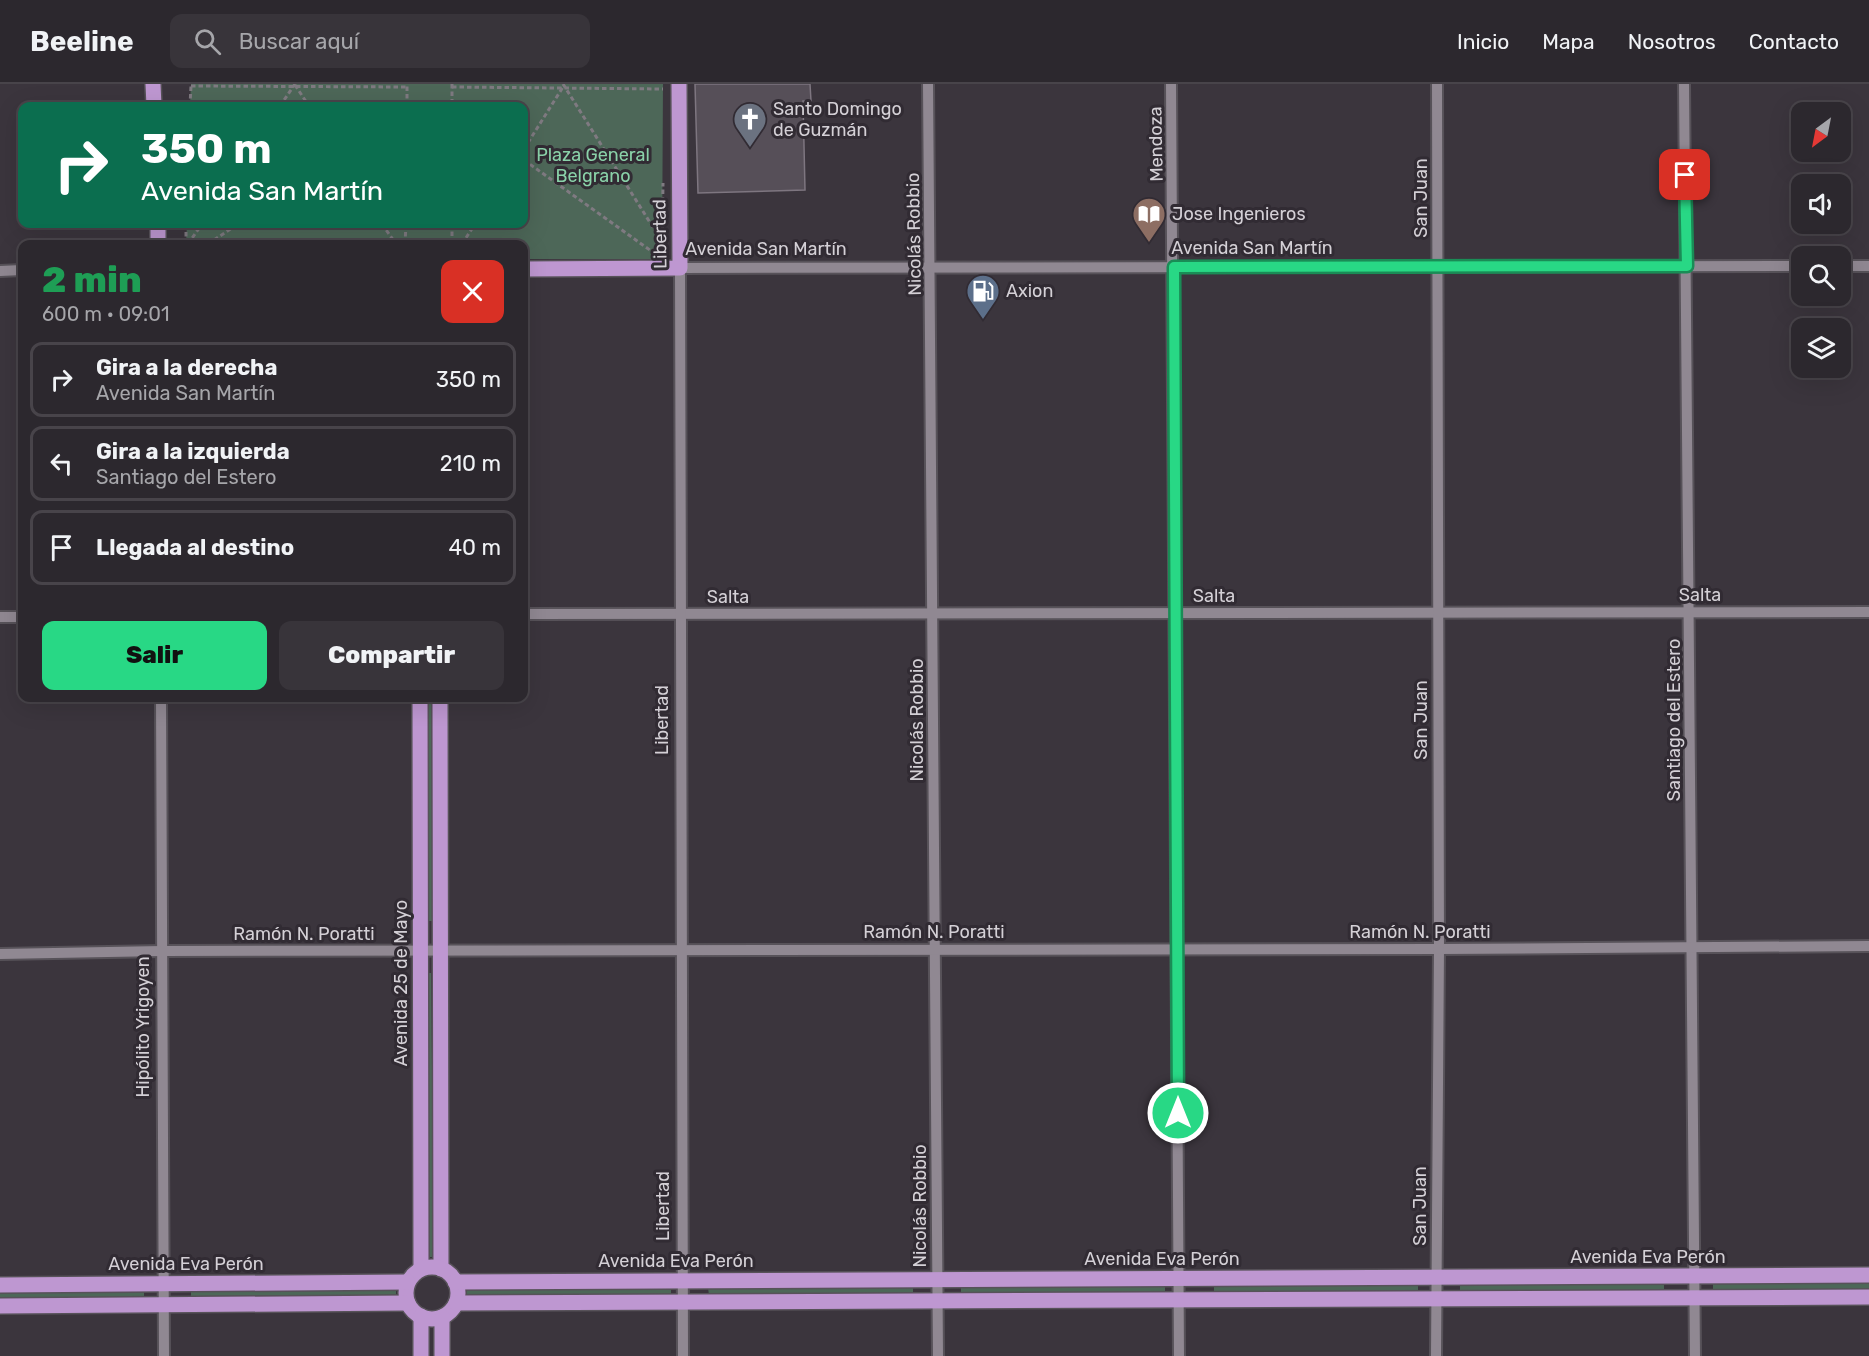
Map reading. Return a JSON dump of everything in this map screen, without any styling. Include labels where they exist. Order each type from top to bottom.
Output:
[{"type":"main road","points":[[153,84],[154,102]]},
{"type":"main road","name":"Libertad","points":[[678,84],[680,268]]},
{"type":"main road","name":"Avenida San Martín","points":[[528,269],[680,268]]},
{"type":"main road","name":"Avenida 25 de Mayo","points":[[420,702],[421,1269]]},
{"type":"main road","points":[[440,702],[441,1269]]},
{"type":"main road","points":[[428,1267],[441,1269],[456,1282],[458,1296],[448,1314],[429,1319],[414,1311],[408,1303],[406,1289],[413,1274],[421,1269],[428,1267]]},
{"type":"main road","name":"Avenida Eva Perón","points":[[456,1282],[1869,1275]]},
{"type":"main road","name":"Avenida Eva Perón","points":[[0,1285],[408,1282]]},
{"type":"main road","points":[[456,1303],[1869,1297]]},
{"type":"main road","points":[[0,1306],[408,1303]]},
{"type":"main road","points":[[421,1316],[421,1356]]},
{"type":"main road","points":[[441,1317],[442,1356]]},
{"type":"street","name":"Nicolás Robbio","points":[[928,84],[938,1356]]},
{"type":"street","name":"Mendoza","points":[[1171,84],[1174,267],[1179,1356]]},
{"type":"street","name":"San Juan","points":[[1436,1356],[1439,949],[1437,84]]},
{"type":"street","name":"Santiago del Estero","points":[[1684,84],[1695,1356]]},
{"type":"street","name":"Avenida San Martín","points":[[680,268],[1791,266]]},
{"type":"street","points":[[1851,266],[1869,266]]},
{"type":"street","name":"Libertad","points":[[680,268],[683,1356]]},
{"type":"street","points":[[0,271],[18,270]]},
{"type":"street","name":"Salta","points":[[528,614],[1869,612]]},
{"type":"street","points":[[0,617],[18,617]]},
{"type":"street","name":"Hipólito Yrigoyen","points":[[161,702],[164,1356]]},
{"type":"street","name":"Ramón N. Poratti","points":[[0,954],[162,951],[1869,946]]},
{"type":"path","points":[[452,102],[452,86],[663,89],[663,84]]},
{"type":"path","points":[[190,102],[191,85],[407,86],[407,102]]},
{"type":"path","points":[[283,102],[295,85]]},
{"type":"path","points":[[295,85],[306,102]]},
{"type":"path","points":[[528,142],[564,86]]},
{"type":"path","points":[[564,86],[662,243]]},
{"type":"path","points":[[528,163],[662,259],[663,183]]},
{"type":"path","points":[[214,240],[232,228]]},
{"type":"green space","name":"Plaza General Belgrano","points":[[191,84],[663,84],[662,259],[528,259],[528,240],[186,240],[187,228],[528,228],[528,102],[190,102]]},
{"type":"green space","points":[[426,702],[431,702],[433,921],[428,921]]},
{"type":"green space","points":[[426,973],[431,973],[434,1257],[429,1257]]},
{"type":"green space","points":[[1869,1282],[1869,1290],[1713,1290],[1713,1283]]},
{"type":"green space","points":[[1460,1284],[1664,1284],[1664,1291],[1460,1291]]},
{"type":"green space","points":[[961,1286],[1165,1286],[1165,1293],[961,1294]]},
{"type":"green space","points":[[1214,1286],[1418,1286],[1418,1293],[1214,1293]]},
{"type":"green space","points":[[396,1288],[396,1295],[191,1296],[191,1289]]},
{"type":"green space","points":[[467,1288],[671,1288],[671,1295],[467,1295]]},
{"type":"green space","points":[[708,1288],[913,1288],[913,1295],[709,1295]]},
{"type":"green space","points":[[0,1290],[144,1290],[144,1297],[0,1297]]},
{"type":"building","name":"Santo Domingo de Guzmán","points":[[695,84],[810,84],[811,101],[803,101],[805,190],[698,193]]},
{"type":"place","name":"Santo Domingo de Guzmán","points":[[750,148]]},
{"type":"place","name":"Jose Ingenieros","points":[[1149,243]]},
{"type":"place","name":"Axion","points":[[983,320]]},
{"type":"route","points":[[1178,1113],[1174,267],[1687,266],[1685,175]]}]
